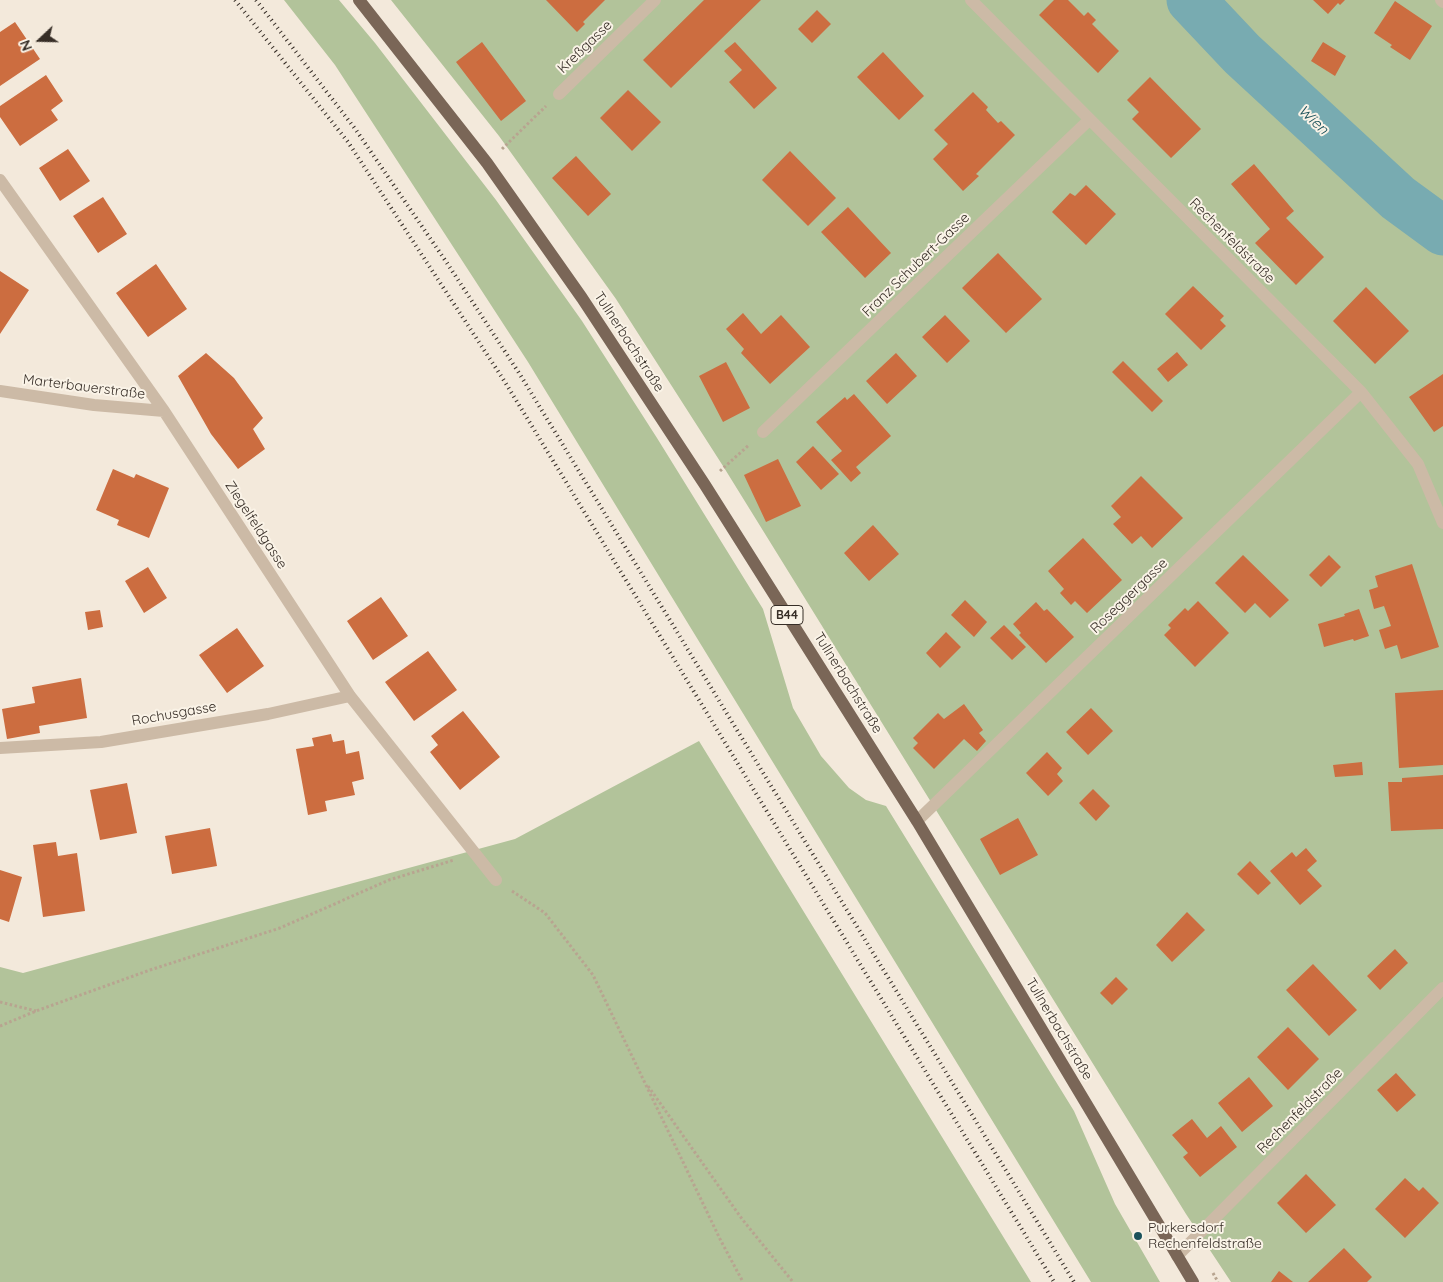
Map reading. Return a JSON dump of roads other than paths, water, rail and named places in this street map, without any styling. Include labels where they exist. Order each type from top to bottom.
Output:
[{"type":"main road","name":"Tullnerbachstraße","points":[[359,0],[487,163],[582,298],[705,485],[917,821],[1193,1282]]},
{"type":"street","name":"Kreßgasse","points":[[559,94],[655,0]]},
{"type":"street","name":"Rechenfeldstraße","points":[[971,0],[1361,392],[1418,464],[1443,523]]},
{"type":"street","name":"Franz Schubert-Gasse","points":[[763,432],[1089,120]]},
{"type":"street","name":"Ziegelfeldgasse","points":[[0,180],[164,412],[350,696],[496,880]]},
{"type":"street","name":"Marterbauerstraße","points":[[0,391],[94,405],[164,412]]},
{"type":"street","name":"Roseggergasse","points":[[917,821],[1361,392]]},
{"type":"street","name":"Rochusgasse","points":[[0,748],[101,742],[268,714],[350,696]]},
{"type":"street","name":"Rechenfeldstraße","points":[[1178,1256],[1443,988]]},
{"type":"waterway","name":"Wien","points":[[1191,0],[1242,54],[1398,198],[1443,231]]},
{"type":"railway","points":[[235,0],[348,142],[505,382],[1054,1282]]},
{"type":"railway","points":[[256,0],[356,130],[519,373],[1074,1282]]},
{"type":"place","name":"Purkersdorf Rechenfeldstraße","points":[[1138,1236]]}]
